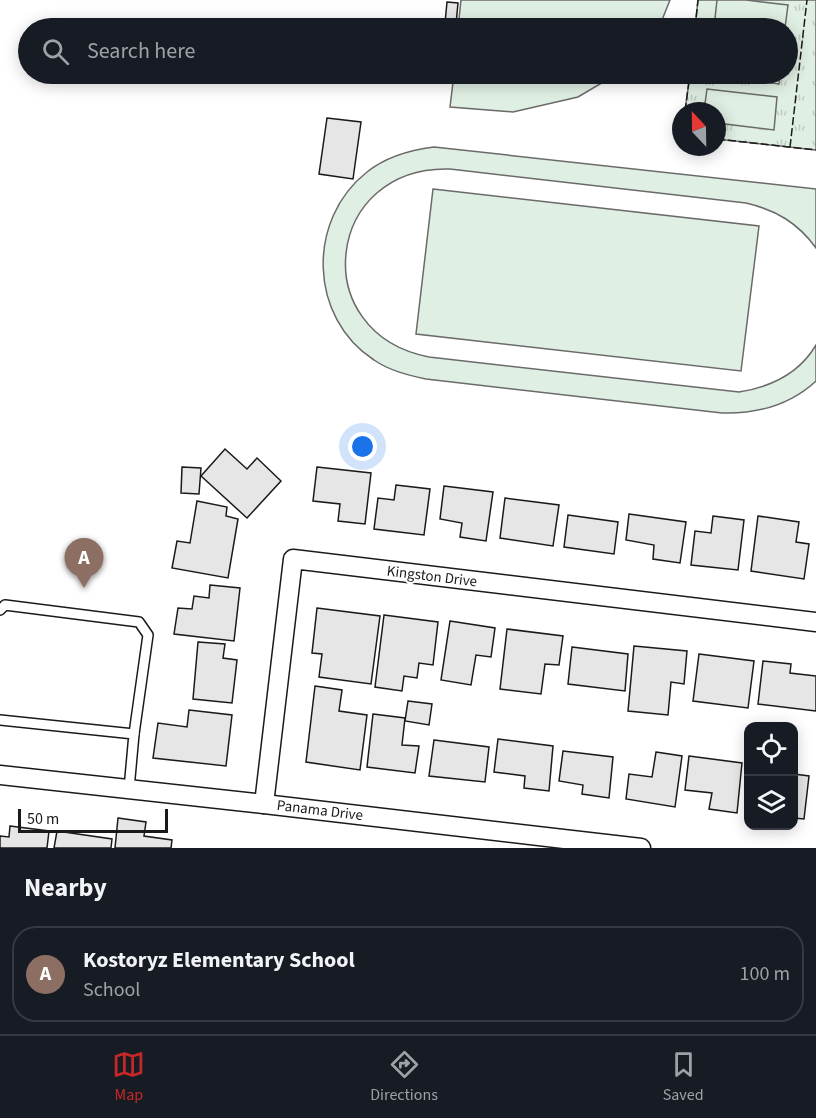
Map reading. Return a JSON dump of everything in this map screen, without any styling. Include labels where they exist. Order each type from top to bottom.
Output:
[{"type":"street","name":"Kingston Drive","points":[[264,804],[293,559],[816,622]]},
{"type":"street","name":"Panama Drive","points":[[0,775],[640,848]]},
{"type":"lane","points":[[0,610],[5,605],[138,622],[148,635],[129,789]]},
{"type":"lane","points":[[0,720],[134,734]]},
{"type":"green space","points":[[461,0],[670,0],[663,18],[459,18]]},
{"type":"green space","points":[[698,0],[816,0],[816,150],[726,140],[726,102],[686,102],[689,84],[798,84],[798,18],[696,18]]},
{"type":"green space","points":[[717,0],[746,0],[788,5],[786,18],[715,18]]},
{"type":"green space","points":[[453,84],[600,84],[578,97],[513,112],[450,107]]},
{"type":"green space","points":[[707,89],[777,97],[774,130],[726,124],[726,102],[705,102]]},
{"type":"green space","points":[[434,147],[816,189],[816,248],[802,231],[786,219],[767,209],[746,203],[450,169],[408,175],[377,193],[356,220],[346,252],[348,286],[362,317],[389,342],[429,357],[739,392],[762,387],[783,378],[801,364],[816,345],[816,381],[795,397],[772,407],[748,412],[722,413],[426,379],[380,364],[353,342],[337,320],[327,295],[323,268],[325,242],[333,216],[347,192],[367,172],[399,155]]},
{"type":"green space","points":[[433,189],[759,226],[741,371],[416,334]]},
{"type":"building","points":[[447,2],[458,3],[457,18],[445,18]]},
{"type":"building","points":[[327,118],[361,122],[353,179],[319,174]]},
{"type":"building","points":[[225,449],[247,469],[257,458],[281,481],[247,518],[201,476]]},
{"type":"building","points":[[182,467],[201,468],[199,494],[181,493]]},
{"type":"building","points":[[317,467],[371,473],[365,524],[338,521],[340,504],[313,501]]},
{"type":"building","points":[[396,485],[430,489],[424,535],[374,529],[378,498],[394,500]]},
{"type":"building","points":[[444,486],[493,492],[486,541],[460,537],[462,523],[440,519]]},
{"type":"building","points":[[505,498],[559,505],[553,546],[500,538]]},
{"type":"building","points":[[197,501],[227,507],[226,516],[238,519],[228,578],[172,568],[177,541],[190,543]]},
{"type":"building","points":[[629,514],[686,522],[680,563],[653,559],[654,545],[626,540]]},
{"type":"building","points":[[568,515],[618,522],[614,554],[564,547]]},
{"type":"building","points":[[713,516],[744,520],[738,570],[691,565],[695,531],[711,533]]},
{"type":"building","points":[[758,516],[799,522],[796,542],[809,544],[804,579],[751,571]]},
{"type":"building","points":[[210,585],[240,588],[234,641],[174,634],[178,608],[192,609],[194,596],[209,598]]},
{"type":"building","points":[[317,608],[380,616],[371,684],[319,677],[322,654],[312,653]]},
{"type":"building","points":[[384,615],[438,622],[433,665],[419,663],[417,678],[404,676],[402,691],[375,687]]},
{"type":"building","points":[[450,621],[495,628],[491,657],[476,655],[471,685],[441,680]]},
{"type":"building","points":[[507,629],[563,636],[559,665],[545,664],[541,694],[500,689]]},
{"type":"building","points":[[198,642],[225,644],[223,658],[237,660],[232,703],[193,699]]},
{"type":"building","points":[[634,646],[687,651],[684,684],[671,682],[668,715],[628,711]]},
{"type":"building","points":[[572,647],[628,654],[625,691],[568,684]]},
{"type":"building","points":[[699,654],[754,661],[748,708],[693,701]]},
{"type":"building","points":[[763,661],[791,664],[790,673],[816,676],[816,711],[758,704]]},
{"type":"building","points":[[315,686],[342,690],[339,711],[367,715],[360,770],[306,762]]},
{"type":"building","points":[[408,701],[432,704],[429,725],[405,721]]},
{"type":"building","points":[[189,710],[232,715],[226,766],[153,758],[158,723],[187,727]]},
{"type":"building","points":[[373,714],[405,718],[402,745],[419,746],[415,773],[367,767]]},
{"type":"building","points":[[498,739],[553,746],[549,791],[524,788],[525,776],[494,772]]},
{"type":"building","points":[[434,740],[489,747],[485,782],[429,776]]},
{"type":"building","points":[[563,751],[613,757],[609,798],[582,794],[583,785],[559,781]]},
{"type":"building","points":[[656,752],[682,756],[675,807],[626,799],[629,774],[652,777]]},
{"type":"building","points":[[689,756],[742,763],[737,813],[709,809],[712,793],[685,790]]},
{"type":"building","points":[[798,775],[809,776],[804,819],[798,818]]},
{"type":"building","points":[[118,818],[146,822],[144,836],[172,840],[171,848],[115,848]]},
{"type":"building","points":[[10,826],[49,831],[47,848],[0,848],[0,836],[9,837]]},
{"type":"building","points":[[57,831],[112,839],[111,848],[54,848]]},
{"type":"fence","points":[[696,18],[698,0]]},
{"type":"fence","points":[[798,78],[807,0]]},
{"type":"fence","points":[[686,102],[689,84]]},
{"type":"fence","points":[[790,147],[797,84]]},
{"type":"fence","points":[[726,140],[816,150]]},
{"type":"place","name":"Kostoryz Elementary School","points":[[84,588]]}]
